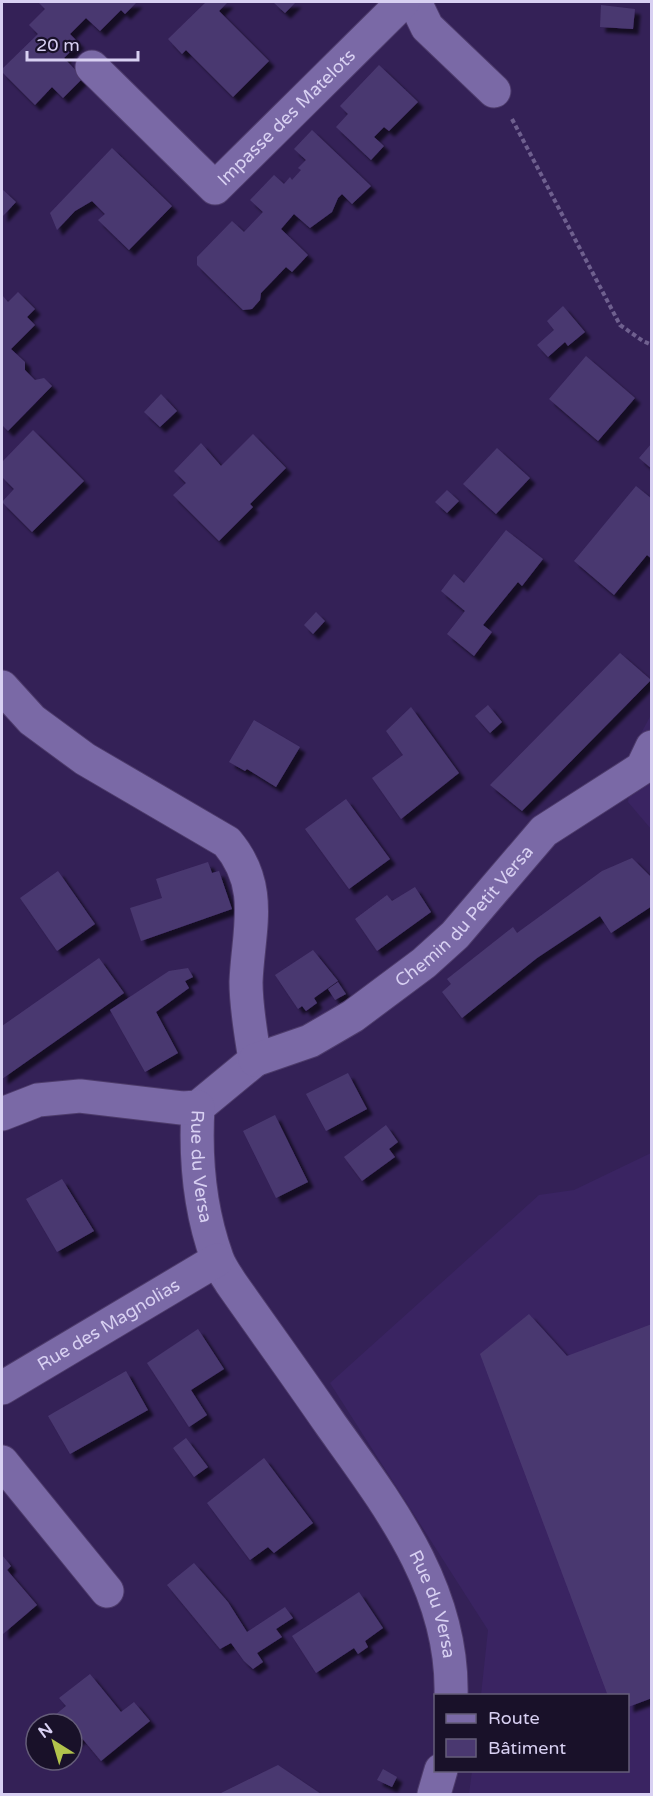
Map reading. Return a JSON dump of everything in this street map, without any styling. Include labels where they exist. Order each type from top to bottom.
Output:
[{"type":"street","name":"Impasse des Matelots","points":[[92,67],[215,189],[403,2]]},
{"type":"street","points":[[415,2],[428,27],[494,91]]},
{"type":"street","points":[[2,687],[32,720],[63,744],[227,842],[236,853],[248,878],[250,896],[250,946],[246,983],[255,1060]]},
{"type":"street","name":"Chemin du Petit Versa","points":[[255,1060],[310,1041],[353,1017],[415,970],[455,935],[544,831],[648,763]]},
{"type":"street","name":"Rue du Versa","points":[[255,1060],[198,1107],[199,1174],[217,1260],[376,1487],[411,1543],[431,1584],[446,1634],[451,1694]]},
{"type":"street","points":[[2,1114],[38,1100],[80,1096],[182,1108],[198,1107]]},
{"type":"street","name":"Rue des Magnolias","points":[[2,1388],[217,1260]]},
{"type":"street","points":[[2,1462],[107,1591]]},
{"type":"street","points":[[434,1794],[440,1772]]},
{"type":"path","points":[[494,91],[513,120],[620,325],[651,345]]},
{"type":"shaded area","points":[[651,715],[651,829],[628,802],[639,737]]},
{"type":"shaded area","points":[[651,1153],[651,1794],[469,1794],[472,1772],[629,1772],[629,1694],[481,1694],[488,1630],[330,1383],[539,1195],[574,1190]]},
{"type":"building","points":[[38,2],[137,2],[125,14],[121,10],[100,31],[86,18],[70,34],[79,43],[64,58],[83,78],[63,98],[52,87],[35,105],[2,72],[2,69],[38,34],[29,25],[45,9]]},
{"type":"building","points":[[206,2],[228,2],[219,11],[269,61],[233,97],[186,50],[182,54],[168,39]]},
{"type":"building","points":[[273,2],[296,2],[285,13]]},
{"type":"building","points":[[601,5],[635,9],[633,29],[600,27]]},
{"type":"building","points":[[379,65],[418,102],[389,131],[384,127],[374,137],[384,146],[371,160],[336,127],[348,114],[340,106]]},
{"type":"building","points":[[312,130],[371,186],[352,204],[342,194],[332,212],[310,228],[294,214],[281,229],[308,255],[292,272],[286,267],[261,293],[260,300],[252,309],[243,310],[197,265],[197,257],[232,221],[244,232],[263,212],[250,200],[274,175],[284,184],[290,177],[292,180],[301,170],[298,168],[306,160],[294,149]]},
{"type":"building","points":[[112,148],[172,206],[129,250],[98,220],[105,214],[92,201],[75,211],[57,230],[50,213]]},
{"type":"building","points":[[2,189],[16,202],[2,217]]},
{"type":"building","points":[[18,292],[35,309],[27,317],[35,325],[11,349],[25,362],[25,370],[35,380],[44,378],[52,386],[8,431],[2,425],[2,295],[8,302]]},
{"type":"building","points":[[563,306],[585,332],[568,346],[565,342],[548,357],[537,345],[554,330],[547,321]]},
{"type":"building","points":[[586,356],[635,398],[598,441],[549,399]]},
{"type":"building","points":[[161,394],[177,411],[160,427],[144,412]]},
{"type":"building","points":[[33,430],[84,481],[32,532],[2,502],[14,489],[2,477],[2,462]]},
{"type":"building","points":[[253,434],[286,468],[250,504],[253,507],[219,541],[173,495],[186,483],[174,471],[201,443],[221,466]]},
{"type":"building","points":[[652,443],[652,469],[639,458]]},
{"type":"building","points":[[497,448],[530,478],[496,514],[463,484]]},
{"type":"building","points":[[636,486],[652,499],[652,559],[647,555],[614,595],[574,561]]},
{"type":"building","points":[[447,490],[459,501],[447,513],[435,502]]},
{"type":"building","points":[[506,530],[543,559],[522,586],[518,582],[483,625],[492,632],[474,656],[447,634],[465,611],[441,591],[454,574],[464,583]]},
{"type":"building","points":[[316,612],[325,621],[313,634],[304,625]]},
{"type":"building","points":[[620,653],[651,680],[522,811],[490,785]]},
{"type":"building","points":[[488,705],[502,722],[490,733],[475,716]]},
{"type":"building","points":[[411,707],[459,773],[401,819],[372,778],[403,755],[386,731]]},
{"type":"building","points":[[254,720],[300,747],[276,787],[247,769],[245,771],[229,762]]},
{"type":"building","points":[[346,799],[390,859],[349,889],[305,829]]},
{"type":"building","points":[[632,858],[652,878],[652,906],[611,933],[600,916],[537,958],[462,1018],[442,992],[451,984],[447,979],[513,927],[517,933],[602,871]]},
{"type":"building","points":[[208,862],[212,873],[219,871],[232,909],[141,941],[130,908],[162,898],[156,879]]},
{"type":"building","points":[[58,871],[95,924],[57,951],[20,898]]},
{"type":"building","points":[[415,887],[431,912],[377,951],[355,919],[387,895],[392,901]]},
{"type":"building","points":[[313,950],[338,981],[314,998],[317,1003],[306,1011],[302,1006],[298,1009],[275,975]]},
{"type":"building","points":[[99,958],[124,993],[2,1079],[2,1026]]},
{"type":"building","points":[[188,968],[193,977],[185,981],[189,988],[156,1012],[178,1053],[145,1072],[110,1010],[169,971]]},
{"type":"building","points":[[338,982],[346,994],[335,1000],[328,989]]},
{"type":"building","points":[[348,1073],[367,1109],[326,1131],[306,1094]]},
{"type":"building","points":[[275,1115],[308,1182],[276,1198],[243,1131]]},
{"type":"building","points":[[386,1125],[398,1142],[389,1149],[395,1157],[362,1181],[344,1157]]},
{"type":"building","points":[[62,1179],[94,1231],[57,1252],[26,1199]]},
{"type":"building","points":[[529,1314],[567,1356],[652,1324],[652,1698],[629,1707],[629,1694],[607,1694],[480,1354]]},
{"type":"building","points":[[198,1329],[224,1369],[191,1390],[207,1415],[189,1427],[147,1363]]},
{"type":"building","points":[[126,1371],[148,1410],[70,1454],[48,1416]]},
{"type":"building","points":[[186,1438],[208,1467],[194,1477],[173,1448]]},
{"type":"building","points":[[264,1458],[313,1523],[274,1553],[268,1547],[250,1560],[207,1503]]},
{"type":"building","points":[[2,1555],[11,1566],[7,1570],[37,1605],[3,1634]]},
{"type":"building","points":[[194,1563],[228,1602],[247,1632],[285,1607],[293,1618],[276,1629],[282,1637],[257,1653],[263,1662],[253,1669],[231,1643],[220,1649],[167,1585]]},
{"type":"building","points":[[359,1592],[383,1628],[365,1641],[368,1647],[358,1654],[354,1648],[316,1673],[292,1636]]},
{"type":"building","points":[[90,1674],[121,1712],[134,1702],[150,1721],[101,1761],[84,1741],[84,1712],[59,1712],[66,1706],[59,1698]]},
{"type":"building","points":[[278,1765],[321,1794],[219,1794]]},
{"type":"building","points":[[383,1769],[397,1777],[392,1787],[377,1780]]}]
